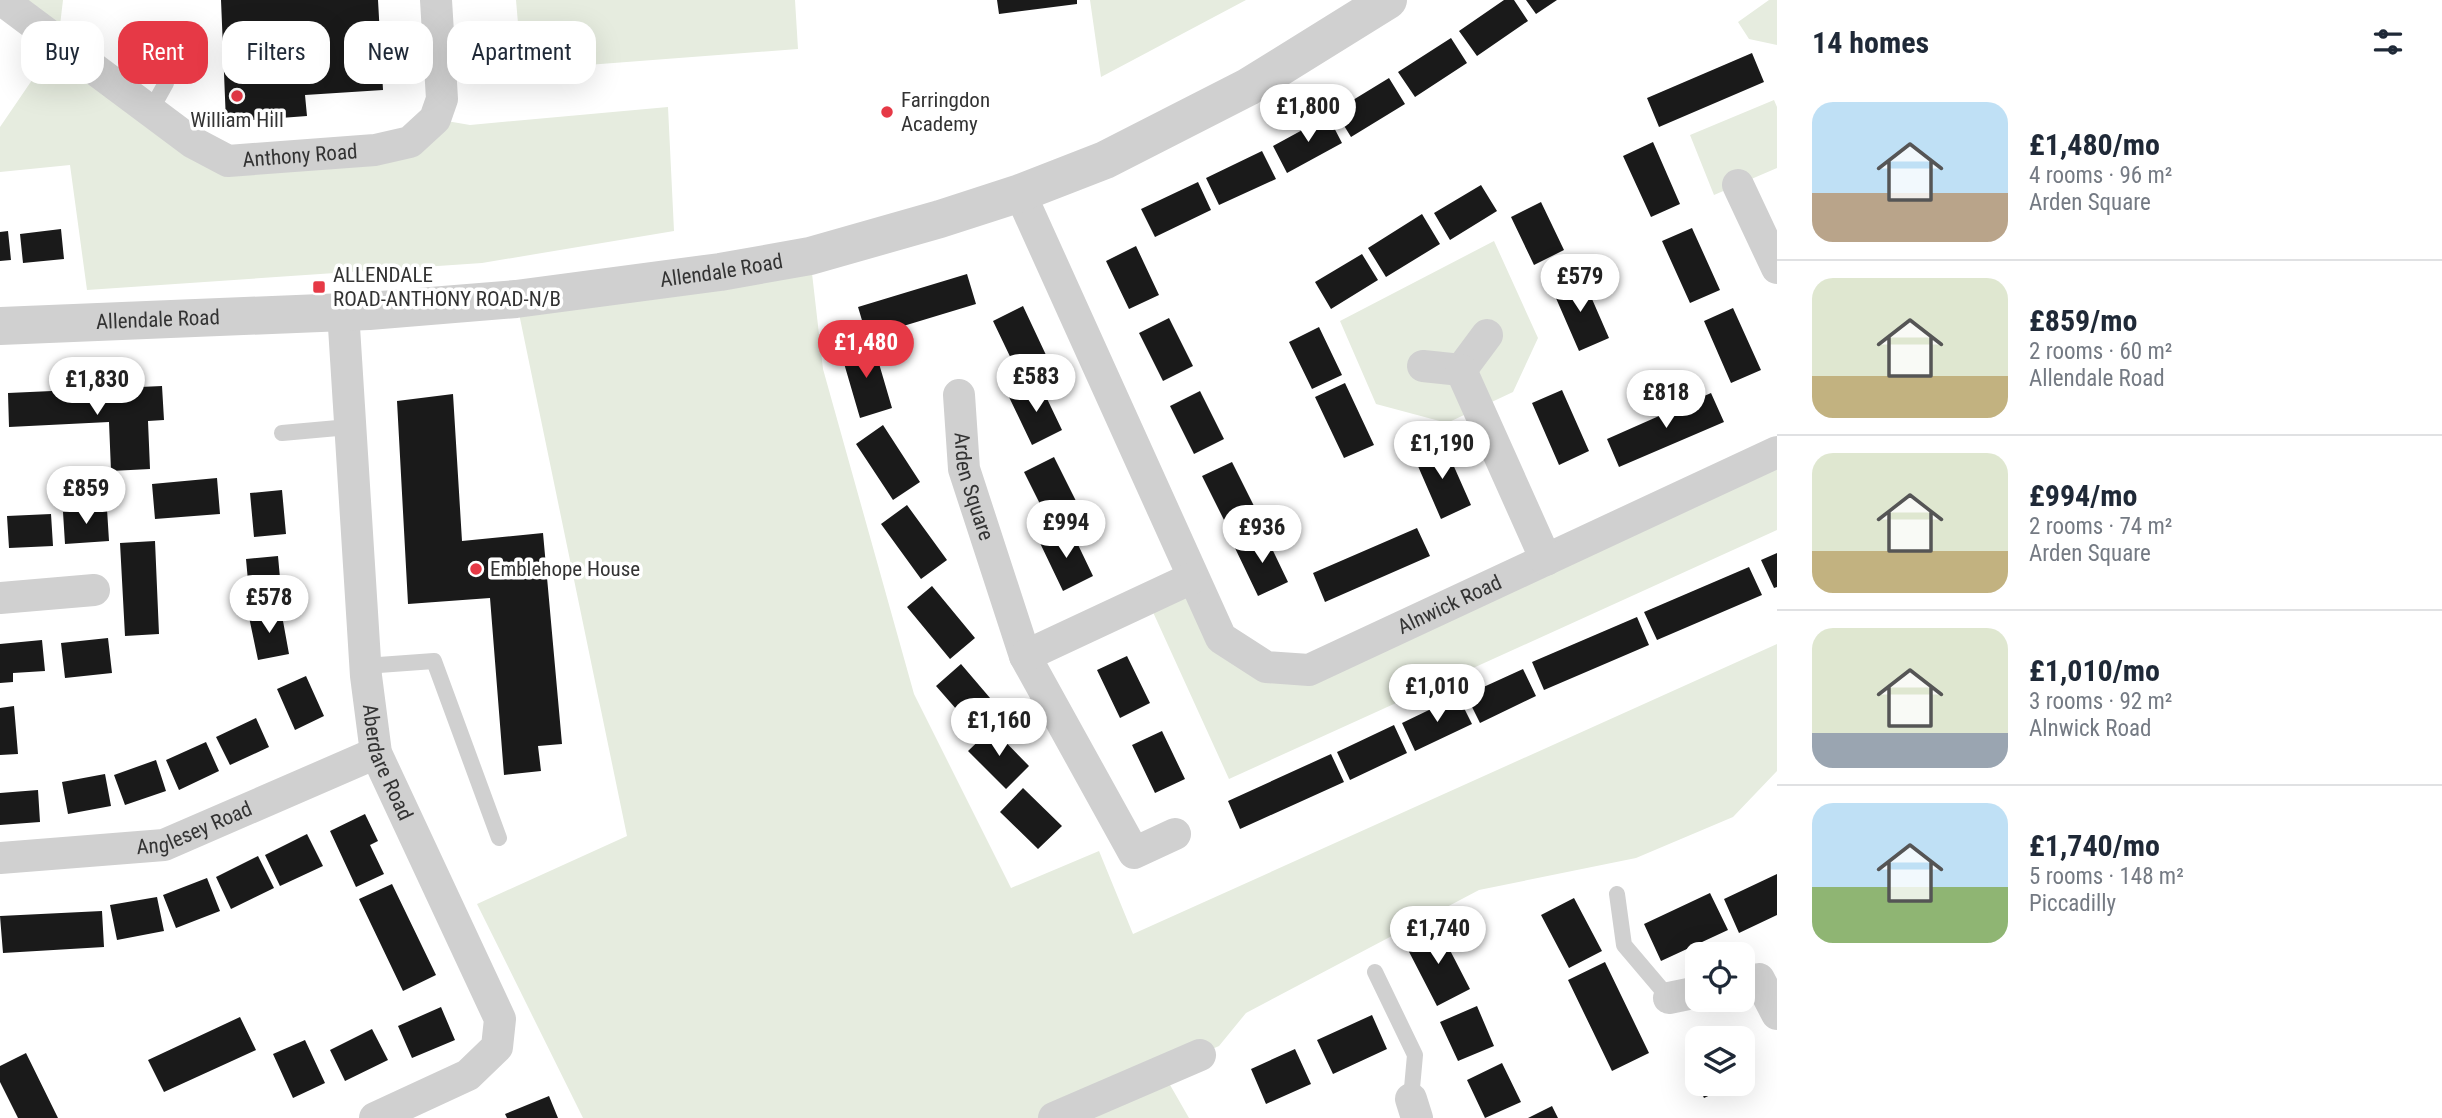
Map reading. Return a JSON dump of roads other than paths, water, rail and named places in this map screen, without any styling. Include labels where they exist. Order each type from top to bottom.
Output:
[{"type":"street","name":"Anthony Road","points":[[2,0],[159,97],[192,142],[228,161],[375,150],[410,142],[435,119],[442,99],[436,0]]},
{"type":"street","name":"Allendale Road","points":[[0,326],[342,312],[516,299],[720,272],[810,256],[1020,193],[1105,160],[1248,87],[1388,0]]},
{"type":"street","points":[[1738,185],[1777,268]]},
{"type":"street","name":"Alnwick Road","points":[[1020,193],[1221,638],[1266,667],[1309,670],[1777,452]]},
{"type":"street","name":"Aberdare Road","points":[[342,312],[365,666],[376,753],[500,1019],[497,1047],[468,1075],[375,1118]]},
{"type":"street","points":[[1461,370],[1487,335]]},
{"type":"street","points":[[1423,366],[1461,370]]},
{"type":"street","points":[[1461,370],[1546,560]]},
{"type":"street","name":"Arden Square","points":[[959,395],[964,469],[1024,656],[1134,853],[1175,834]]},
{"type":"street","points":[[1024,656],[1192,578]]},
{"type":"street","points":[[0,598],[94,590]]},
{"type":"street","name":"Anglesey Road","points":[[0,858],[164,845],[376,753]]},
{"type":"street","points":[[1760,978],[1777,1014]]},
{"type":"street","points":[[1054,1118],[1200,1055]]},
{"type":"lane","points":[[282,433],[349,427]]},
{"type":"lane","points":[[365,666],[434,661],[499,838]]},
{"type":"lane","points":[[1617,894],[1624,945],[1683,995]]},
{"type":"lane","points":[[1375,972],[1415,1055],[1414,1109]]},
{"type":"place","name":"William Hill","points":[[237,96]]},
{"type":"place","name":"Farringdon Academy","points":[[887,112]]},
{"type":"place","name":"ALLENDALE ROAD-ANTHONY ROAD-N/B","points":[[319,287]]},
{"type":"place","name":"Emblehope House","points":[[476,569]]}]
